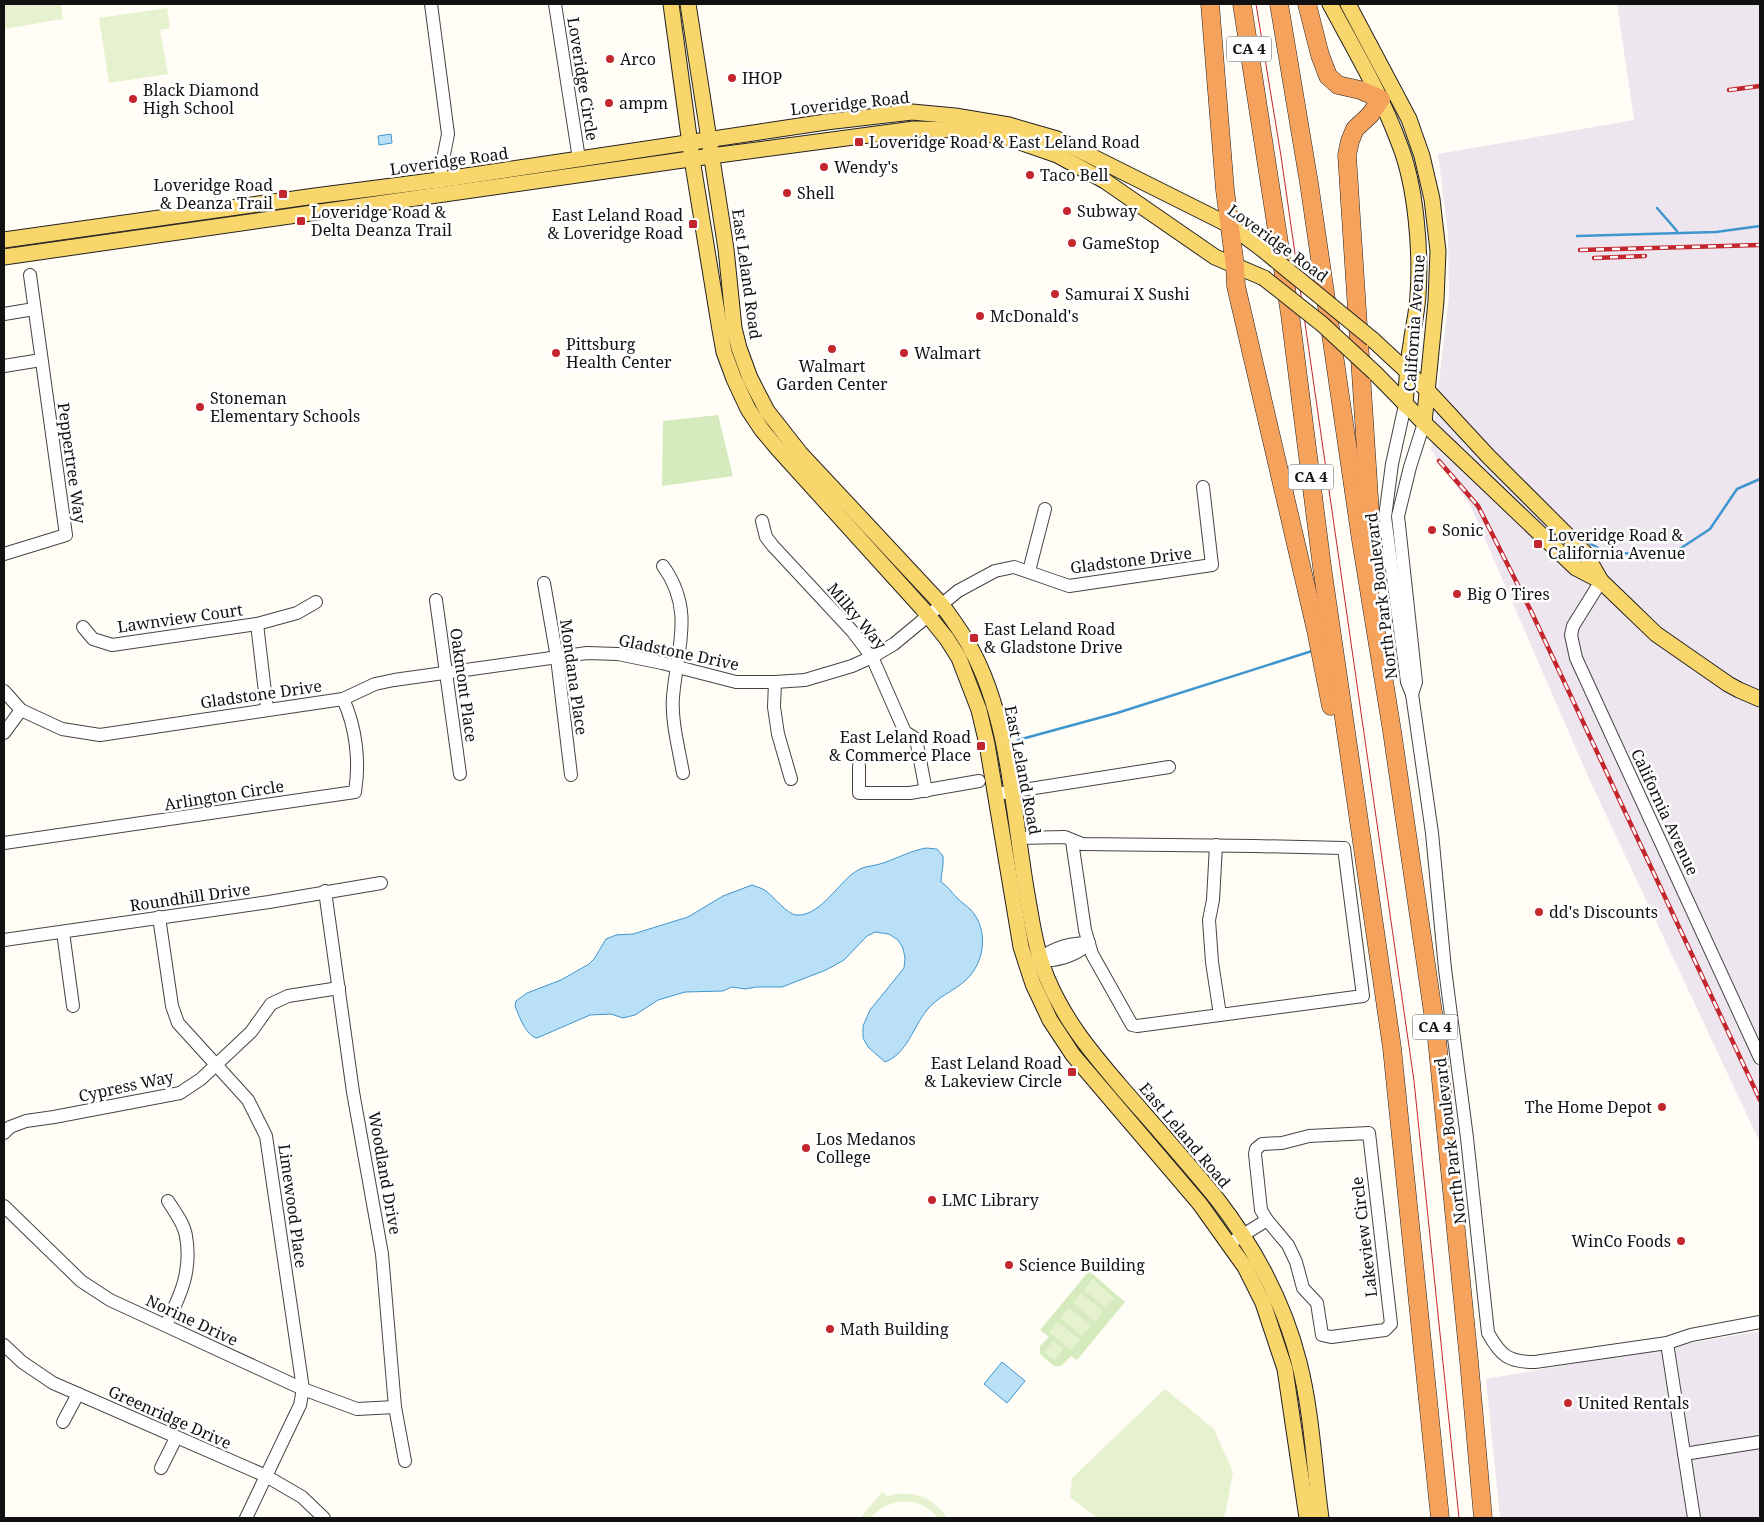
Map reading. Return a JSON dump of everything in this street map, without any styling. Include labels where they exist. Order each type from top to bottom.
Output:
[{"type":"highway","points":[[1210,4],[1225,190],[1231,226],[1236,286],[1323,664],[1354,835],[1365,860]]},
{"type":"highway","name":"CA 4","points":[[1242,4],[1283,268],[1322,567],[1392,1048],[1440,1518]]},
{"type":"highway","name":"CA 4","points":[[1279,4],[1310,183],[1361,540],[1437,1040],[1483,1518]]},
{"type":"highway","points":[[1307,4],[1320,55],[1328,76],[1338,85],[1360,90],[1381,99],[1356,130],[1350,141],[1348,155],[1370,513],[1361,540]]},
{"type":"main road","name":"East Leland Road","points":[[671,4],[692,159],[722,341],[729,366],[740,393],[755,420],[774,444],[929,616],[959,658],[979,710],[1021,946],[1047,977],[1063,1013],[1084,1044],[1217,1200],[1243,1235],[1279,1304],[1294,1347],[1305,1394],[1321,1518]]},
{"type":"main road","name":"East Leland Road","points":[[688,4],[727,255],[734,328],[746,368],[755,389],[768,411],[800,453],[942,605],[971,649],[983,674],[998,721],[1036,947],[1033,984],[1050,1020],[1073,1055],[1200,1204],[1245,1266],[1263,1303],[1284,1369],[1307,1518]]},
{"type":"main road","name":"California Avenue","points":[[1330,4],[1381,99],[1400,144],[1415,209],[1418,295],[1410,345],[1405,405]]},
{"type":"main road","name":"California Avenue","points":[[1348,4],[1408,119],[1429,181],[1438,252],[1436,301],[1424,423]]},
{"type":"main road","name":"Loveridge Road","points":[[4,240],[439,180],[884,114],[912,112],[955,116],[1009,125],[1057,139],[1231,226],[1262,249],[1372,339],[1427,390],[1488,456],[1585,553],[1601,581],[1656,634],[1728,684],[1760,699]]},
{"type":"main road","name":"Loveridge Road","points":[[4,257],[711,156],[914,129],[960,130],[1005,137],[1057,155],[1099,177],[1215,257],[1264,278],[1322,324],[1375,373],[1405,405],[1576,568],[1601,581]]},
{"type":"main road","points":[[328,210],[332,194]]},
{"type":"street","points":[[431,4],[448,134],[439,180]]},
{"type":"street","name":"Loveridge Circle","points":[[555,4],[579,159]]},
{"type":"street","name":"Peppertree Way","points":[[4,554],[66,535],[30,275]]},
{"type":"street","points":[[4,314],[34,309]]},
{"type":"street","points":[[4,366],[41,360]]},
{"type":"street","name":"North Park Boulevard","points":[[1405,405],[1392,464],[1385,517],[1407,682],[1412,694],[1432,833],[1445,969],[1467,1138],[1488,1333],[1502,1353],[1518,1362],[1535,1362],[1667,1343],[1691,1335],[1760,1322]]},
{"type":"street","name":"North Park Boulevard","points":[[1412,694],[1416,682],[1398,516],[1424,423]]},
{"type":"street","name":"Gladstone Drive","points":[[4,691],[21,710],[62,729],[100,735],[343,699],[375,684],[446,672],[586,653],[618,654],[736,682],[805,680],[852,666],[872,657],[894,644],[958,591],[995,571],[1014,567],[1069,586],[1212,565],[1203,487]]},
{"type":"street","points":[[1029,571],[1044,510]]},
{"type":"street","name":"Milky Way","points":[[762,521],[766,538],[853,632],[872,657],[904,732],[916,739],[926,791]]},
{"type":"street","points":[[663,566],[677,592],[680,609],[682,639],[673,698],[683,773]]},
{"type":"street","name":"California Avenue","points":[[1601,581],[1573,626],[1572,645],[1576,658],[1760,1058]]},
{"type":"street","name":"Mondana Place","points":[[544,583],[557,658],[571,775]]},
{"type":"street","name":"Oakmont Place","points":[[436,600],[460,774]]},
{"type":"street","name":"Lawnview Court","points":[[83,627],[93,639],[112,644],[257,624],[297,613],[316,602]]},
{"type":"street","points":[[257,624],[267,709]]},
{"type":"street","points":[[775,682],[774,707],[778,734],[791,779]]},
{"type":"street","name":"Arlington Circle","points":[[4,844],[355,792],[358,761],[350,715],[343,699]]},
{"type":"street","points":[[4,733],[21,710]]},
{"type":"street","points":[[859,766],[858,794],[926,791],[979,781]]},
{"type":"street","points":[[995,794],[1170,767]]},
{"type":"street","points":[[1018,838],[1065,837],[1082,844],[1344,848],[1363,996],[1137,1026],[1132,1024],[1092,954],[1085,930],[1072,841]]},
{"type":"street","points":[[1216,845],[1213,900],[1209,920],[1212,962],[1220,1015]]},
{"type":"street","name":"Roundhill Drive","points":[[4,940],[269,902],[381,883]]},
{"type":"street","name":"Woodland Drive","points":[[325,891],[353,1092],[382,1254],[395,1407],[405,1461]]},
{"type":"street","name":"Limewood Place","points":[[159,917],[172,1006],[178,1023],[248,1100],[266,1136],[303,1389],[300,1405],[246,1518]]},
{"type":"street","points":[[63,932],[72,1006]]},
{"type":"street","points":[[1034,962],[1051,960],[1080,952],[1089,944]]},
{"type":"street","name":"Cypress Way","points":[[4,1134],[10,1127],[26,1121],[180,1093],[201,1079],[251,1032],[271,1004],[288,996],[339,988]]},
{"type":"street","name":"Lakeview Circle","points":[[1369,1133],[1391,1324],[1385,1330],[1331,1337],[1322,1335],[1317,1303],[1303,1288],[1296,1262],[1288,1245],[1266,1220],[1261,1210],[1256,1148],[1262,1144],[1282,1143],[1309,1136],[1369,1133]]},
{"type":"street","points":[[166,1325],[184,1288],[187,1273],[186,1234],[168,1201]]},
{"type":"street","name":"Norine Drive","points":[[4,1206],[81,1281],[110,1300],[303,1389],[357,1409],[395,1407]]},
{"type":"street","points":[[1229,1243],[1266,1220]]},
{"type":"street","points":[[1667,1343],[1694,1518]]},
{"type":"street","name":"Greenridge Drive","points":[[4,1345],[22,1362],[53,1383],[266,1476],[302,1497],[324,1518]]},
{"type":"street","points":[[63,1422],[78,1394]]},
{"type":"street","points":[[161,1468],[176,1438]]},
{"type":"street","points":[[1684,1454],[1760,1442]]},
{"type":"shaded area","points":[[1617,4],[1760,4],[1760,1143],[1586,772],[1471,507],[1431,450],[1449,297],[1448,234],[1438,154],[1634,120]]},
{"type":"shaded area","points":[[1760,1331],[1760,1518],[1500,1518],[1486,1379]]},
{"type":"green space","points":[[4,4],[61,4],[63,19],[4,29]]},
{"type":"green space","points":[[167,8],[170,28],[160,30],[168,74],[109,83],[99,18]]},
{"type":"green space","points":[[718,415],[733,476],[662,486],[663,421]]},
{"type":"green space","points":[[1089,1271],[1125,1302],[1077,1360],[1071,1356],[1061,1366],[1054,1366],[1040,1354],[1040,1346],[1049,1337],[1040,1330]]},
{"type":"green space","points":[[1093,1279],[1114,1298],[1106,1308],[1084,1290]]},
{"type":"green space","points":[[1081,1293],[1103,1311],[1095,1322],[1073,1303]]},
{"type":"green space","points":[[1069,1308],[1091,1326],[1082,1336],[1060,1318]]},
{"type":"green space","points":[[1058,1322],[1080,1340],[1071,1350],[1049,1332]]},
{"type":"green space","points":[[1053,1341],[1064,1349],[1054,1360],[1044,1352]]},
{"type":"green space","points":[[1165,1389],[1214,1429],[1233,1472],[1225,1515],[1222,1518],[1097,1518],[1070,1497],[1072,1478]]},
{"type":"green space","points":[[882,1492],[887,1496],[913,1494],[921,1496],[936,1505],[947,1518],[938,1518],[922,1505],[904,1501],[886,1506],[870,1518],[860,1518]]},
{"type":"water","points":[[391,134],[392,143],[379,145],[378,136]]},
{"type":"water","points":[[926,848],[937,849],[943,856],[941,882],[977,918],[982,936],[981,955],[972,973],[966,980],[931,1005],[904,1047],[893,1058],[885,1062],[868,1047],[863,1038],[863,1026],[870,1010],[904,968],[903,948],[898,940],[889,934],[875,932],[867,936],[844,960],[826,970],[782,987],[745,989],[732,987],[723,991],[685,992],[658,1000],[635,1015],[623,1018],[611,1014],[590,1015],[537,1038],[526,1030],[515,1006],[516,1001],[527,993],[561,980],[589,964],[606,939],[616,935],[633,934],[688,917],[723,896],[752,885],[766,891],[792,914],[804,914],[819,906],[845,880],[860,869]]},
{"type":"water","points":[[1002,1362],[1025,1381],[1007,1403],[984,1384]]},
{"type":"waterway","points":[[1657,208],[1677,231]]},
{"type":"waterway","points":[[1577,236],[1716,232],[1760,226]]},
{"type":"waterway","points":[[1675,552],[1710,529],[1737,489],[1760,479]]},
{"type":"waterway","points":[[1587,542],[1608,553],[1656,554]]},
{"type":"waterway","points":[[1018,740],[1117,713],[1312,651]]},
{"type":"tram line","points":[[1256,4],[1281,156],[1414,1081],[1459,1518]]},
{"type":"railway","points":[[1729,90],[1760,86]]},
{"type":"railway","points":[[1580,250],[1760,245]]},
{"type":"railway","points":[[1594,258],[1645,256]]},
{"type":"railway","points":[[1439,461],[1478,506],[1531,611],[1760,1100]]},
{"type":"place","name":"Arco","points":[[610,59]]},
{"type":"place","name":"IHOP","points":[[732,78]]},
{"type":"place","name":"Black Diamond High School","points":[[133,99]]},
{"type":"place","name":"ampm","points":[[609,103]]},
{"type":"place","name":"Loveridge Road & East Leland Road","points":[[859,142]]},
{"type":"place","name":"Wendy's","points":[[824,167]]},
{"type":"place","name":"Taco Bell","points":[[1030,175]]},
{"type":"place","name":"Shell","points":[[787,193]]},
{"type":"place","name":"Loveridge Road & Deanza Trail","points":[[283,194]]},
{"type":"place","name":"Subway","points":[[1067,211]]},
{"type":"place","name":"Loveridge Road & Delta Deanza Trail","points":[[301,221]]},
{"type":"place","name":"East Leland Road & Loveridge Road","points":[[693,224]]},
{"type":"place","name":"GameStop","points":[[1072,243]]},
{"type":"place","name":"Samurai X Sushi","points":[[1055,294]]},
{"type":"place","name":"McDonald's","points":[[980,316]]},
{"type":"place","name":"Walmart Garden Center","points":[[832,349]]},
{"type":"place","name":"Pittsburg Health Center","points":[[556,353]]},
{"type":"place","name":"Walmart","points":[[904,353]]},
{"type":"place","name":"Stoneman Elementary Schools","points":[[200,407]]},
{"type":"place","name":"Sonic","points":[[1432,530]]},
{"type":"place","name":"Loveridge Road & California Avenue","points":[[1538,544]]},
{"type":"place","name":"Big O Tires","points":[[1457,594]]},
{"type":"place","name":"East Leland Road & Gladstone Drive","points":[[974,638]]},
{"type":"place","name":"East Leland Road & Commerce Place","points":[[981,746]]},
{"type":"place","name":"dd's Discounts","points":[[1539,912]]},
{"type":"place","name":"East Leland Road & Lakeview Circle","points":[[1072,1072]]},
{"type":"place","name":"The Home Depot","points":[[1662,1107]]},
{"type":"place","name":"Los Medanos College","points":[[806,1148]]},
{"type":"place","name":"LMC Library","points":[[932,1200]]},
{"type":"place","name":"WinCo Foods","points":[[1681,1241]]},
{"type":"place","name":"Science Building","points":[[1009,1265]]},
{"type":"place","name":"Math Building","points":[[830,1329]]},
{"type":"place","name":"United Rentals","points":[[1568,1403]]}]
